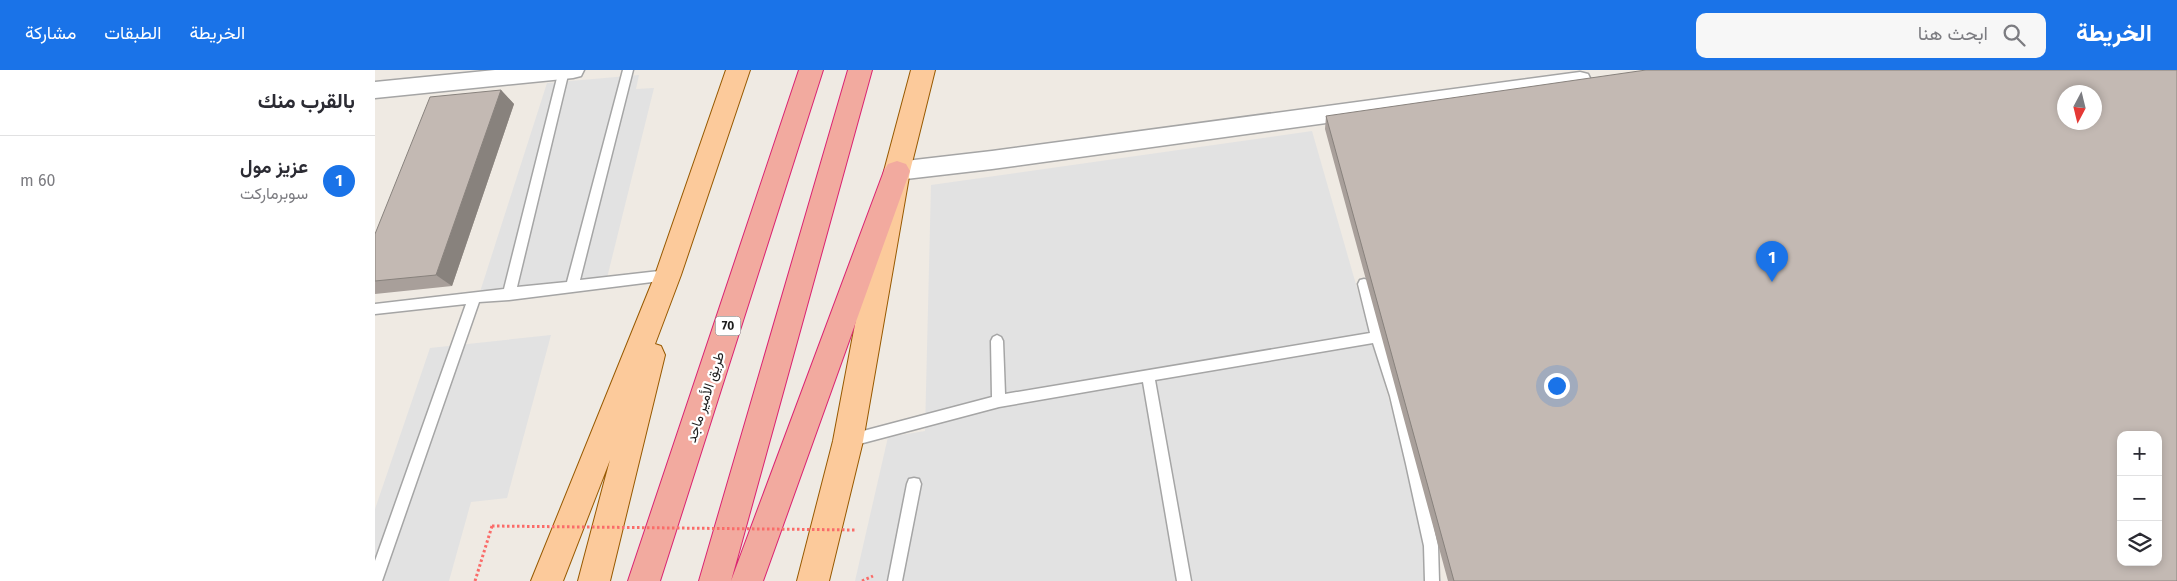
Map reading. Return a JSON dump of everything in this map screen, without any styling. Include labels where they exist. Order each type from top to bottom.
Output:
[{"type":"highway","name":"طريق الأمير ماجد","points":[[644,581],[811,70]]},
{"type":"highway","points":[[715,581],[860,70]]},
{"type":"highway","points":[[747,581],[897,171]]},
{"type":"main road","points":[[547,581],[668,275],[738,70]]},
{"type":"main road","points":[[813,581],[848,441],[897,171],[923,70]]},
{"type":"main road","points":[[594,581],[645,383],[668,275]]},
{"type":"street","points":[[375,90],[569,70]]},
{"type":"street","points":[[897,171],[1002,159],[1603,77]]},
{"type":"lane","points":[[509,294],[569,70]]},
{"type":"lane","points":[[572,287],[628,70]]},
{"type":"lane","points":[[375,309],[668,275]]},
{"type":"lane","points":[[1364,284],[1377,337],[1397,396],[1413,464],[1431,546],[1432,581]]},
{"type":"lane","points":[[375,581],[474,298]]},
{"type":"lane","points":[[848,441],[999,402],[1377,337]]},
{"type":"lane","points":[[997,341],[999,402]]},
{"type":"lane","points":[[1148,376],[1184,581]]},
{"type":"lane","points":[[895,581],[914,484]]},
{"type":"path","points":[[475,581],[491,526],[857,530]]},
{"type":"shaded area","points":[[639,75],[636,89],[654,88],[606,282],[479,295],[547,83]]},
{"type":"shaded area","points":[[1312,131],[1441,581],[855,581],[888,437],[925,431],[931,185]]},
{"type":"shaded area","points":[[551,335],[507,498],[471,502],[449,581],[375,581],[375,509],[430,348]]},
{"type":"building","points":[[1646,70],[2177,70],[2177,581],[1454,581],[1326,116]]},
{"type":"building","points":[[501,90],[436,275],[375,281],[375,234],[430,97]]},
{"type":"place","name":"عزيز مول","points":[[1772,282]]}]
